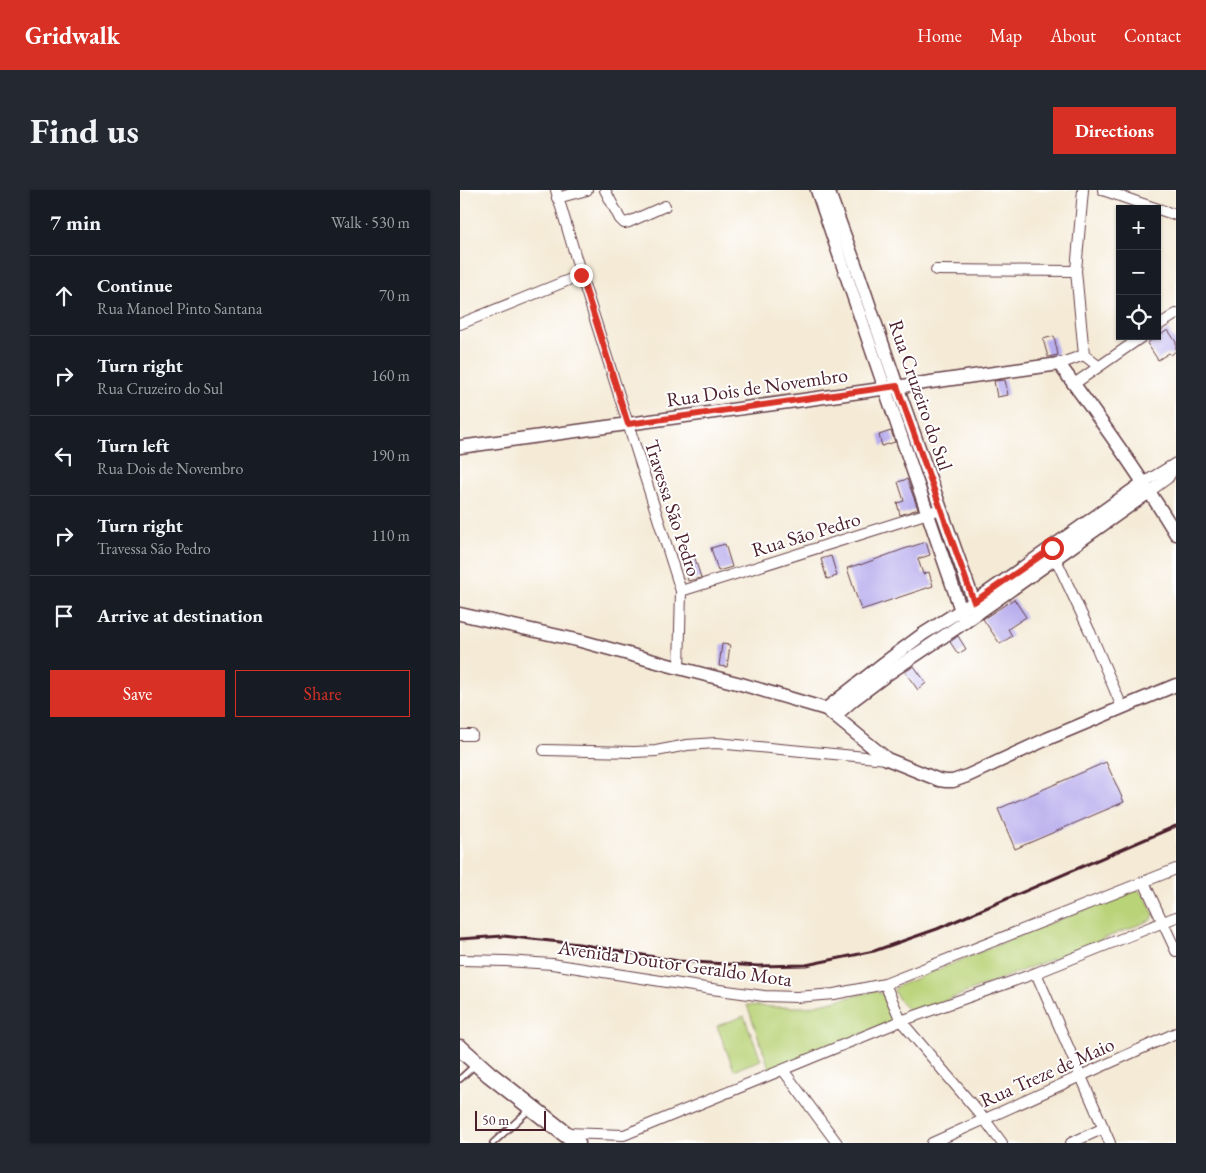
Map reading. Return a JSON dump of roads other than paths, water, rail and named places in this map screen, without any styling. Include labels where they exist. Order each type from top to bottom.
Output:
[{"type":"main road","points":[[460,1048],[476,1063],[571,1138]]},
{"type":"street","points":[[556,194],[587,190]]},
{"type":"street","points":[[606,190],[620,219],[624,222],[629,222],[665,206]]},
{"type":"street","name":"Rua Cruzeiro do Sul","points":[[817,190],[856,285]]},
{"type":"street","name":"Rua Cruzeiro do Sul","points":[[828,190],[856,285],[891,387],[928,514],[964,616]]},
{"type":"street","points":[[1083,190],[1076,271],[1084,355],[1098,366]]},
{"type":"street","points":[[1103,190],[1176,214]]},
{"type":"street","name":"Travessa São Pedro","points":[[556,194],[681,591],[679,668]]},
{"type":"street","points":[[936,270],[1076,271]]},
{"type":"street","points":[[460,324],[581,275]]},
{"type":"street","points":[[1161,323],[1176,314]]},
{"type":"street","points":[[1074,384],[1137,340]]},
{"type":"street","points":[[1084,355],[1058,364],[1074,384],[1176,534]]},
{"type":"street","name":"Rua Dois de Novembro","points":[[460,447],[1058,364]]},
{"type":"street","name":"Rua Cruzeiro do Sul","points":[[891,387],[941,509],[976,608]]},
{"type":"street","points":[[830,712],[884,663],[915,640],[964,616],[976,608],[1146,488],[1176,464]]},
{"type":"street","name":"Rua São Pedro","points":[[681,591],[941,509]]},
{"type":"street","points":[[1054,553],[1122,707]]},
{"type":"street","points":[[460,614],[581,641],[741,684],[830,712],[887,759]]},
{"type":"street","points":[[544,750],[634,752],[716,743],[887,759],[946,782],[967,776],[1048,739],[1176,685]]},
{"type":"street","points":[[460,735],[472,735]]},
{"type":"street","name":"Avenida Doutor Geraldo Mota","points":[[460,960],[552,964],[712,989],[772,996],[797,997],[834,994],[884,984],[1176,869]]},
{"type":"street","points":[[1144,882],[1176,951]]},
{"type":"street","points":[[571,1138],[623,1139],[783,1070],[901,1022],[1036,973],[1176,917]]},
{"type":"street","points":[[1036,973],[1110,1143]]},
{"type":"street","points":[[884,984],[901,1022],[985,1120],[1002,1143]]},
{"type":"street","name":"Rua Treze de Maio","points":[[932,1143],[1176,1033]]},
{"type":"street","points":[[783,1070],[837,1143]]},
{"type":"street","points":[[1071,1143],[1104,1128]]},
{"type":"lane","points":[[460,1079],[476,1063]]},
{"type":"lane","points":[[493,1143],[532,1108]]},
{"type":"railway","points":[[460,939],[503,936],[579,944],[678,961],[758,966],[806,965],[874,951],[937,929],[1176,826]]}]
